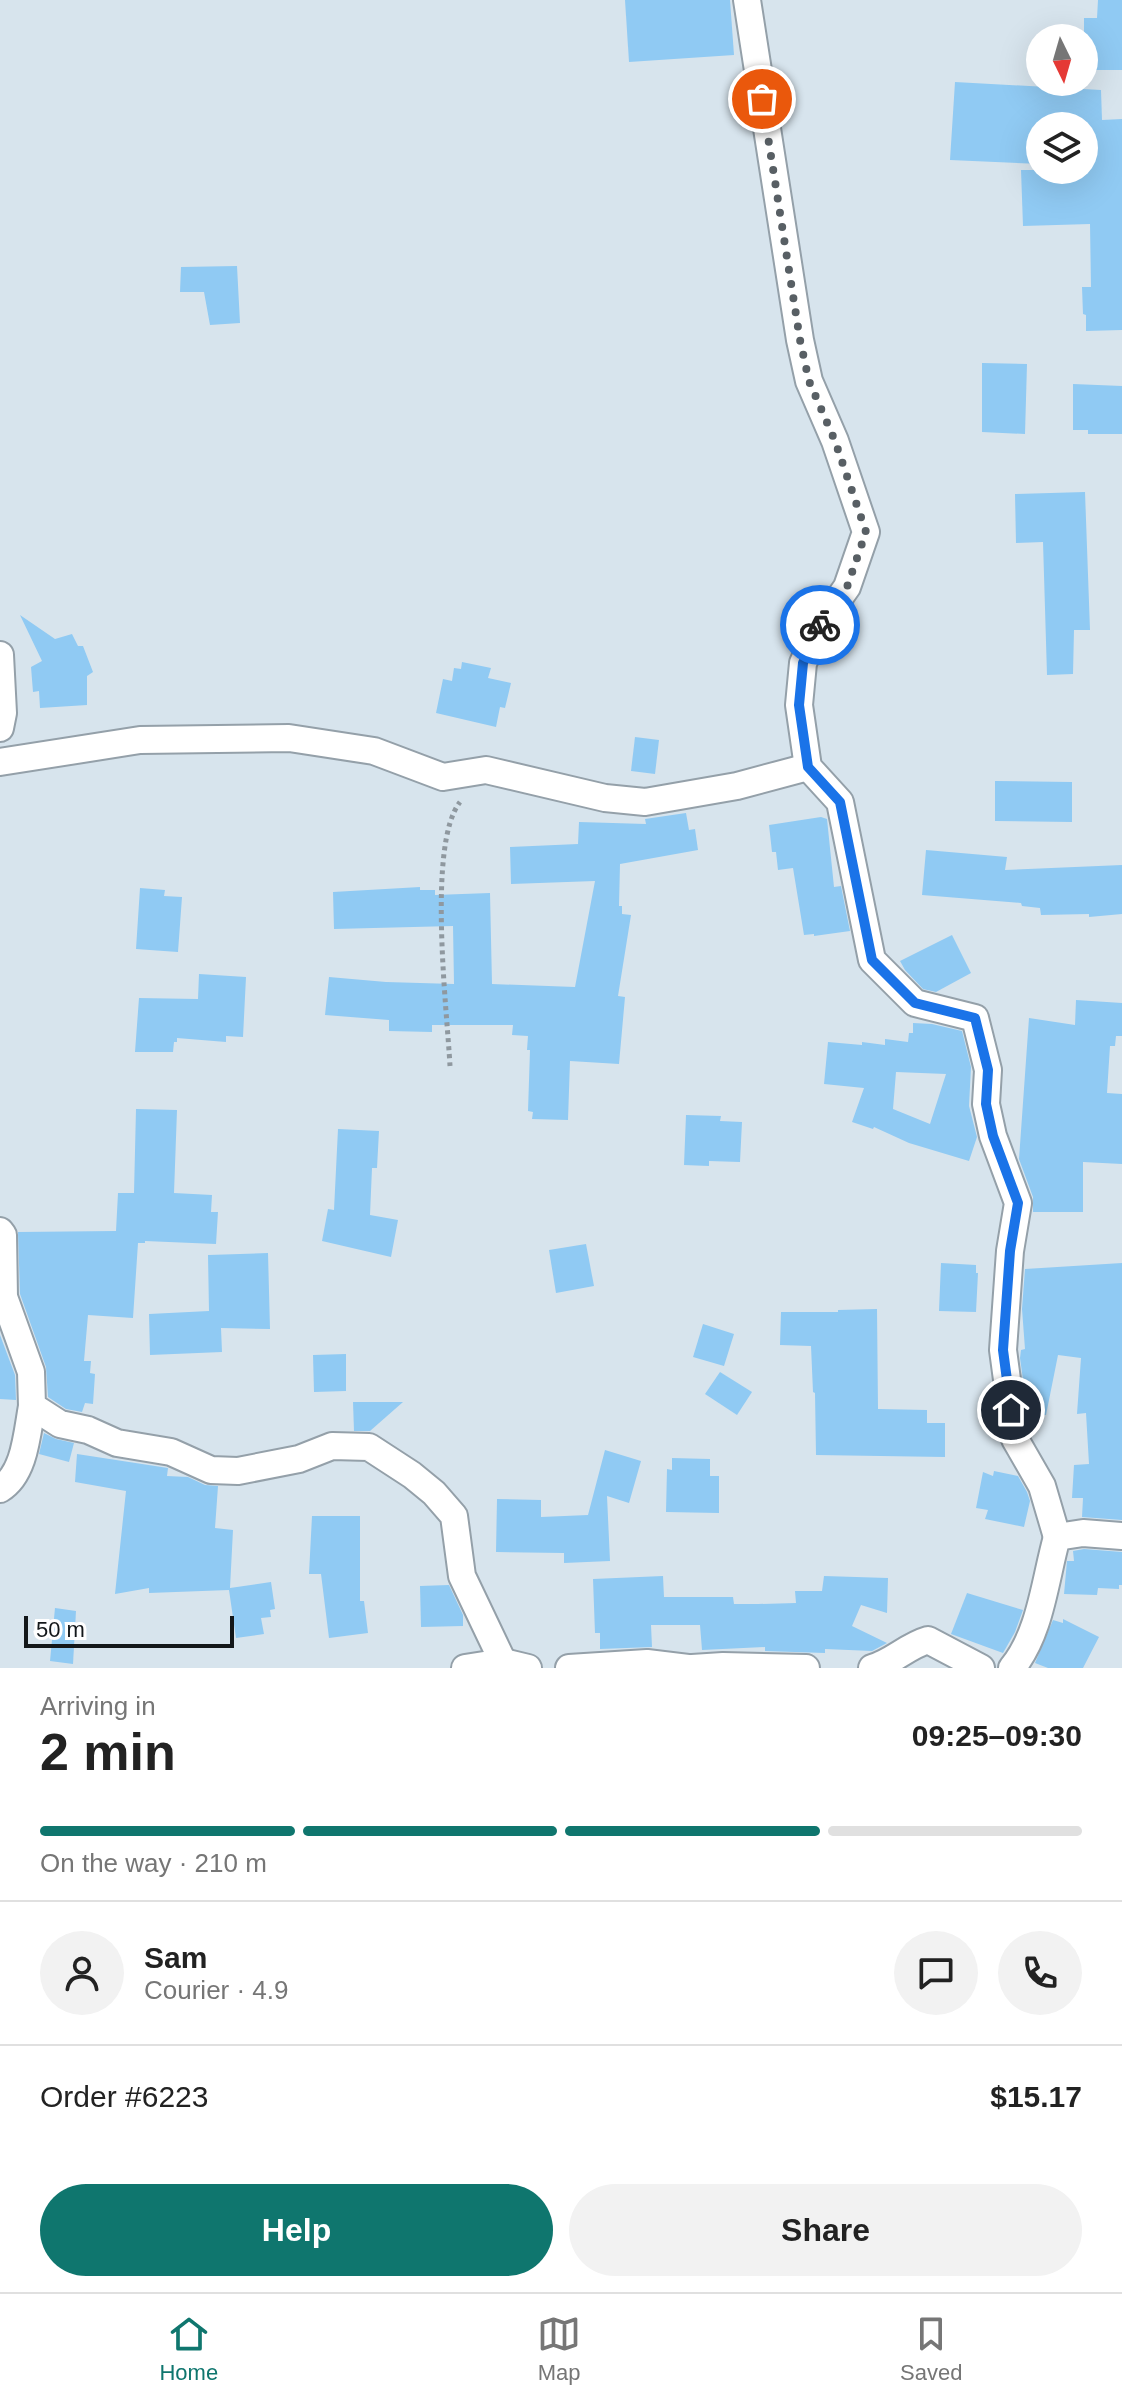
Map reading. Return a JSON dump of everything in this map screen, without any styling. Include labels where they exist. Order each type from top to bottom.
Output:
[{"type":"street","points":[[747,0],[809,381],[835,441],[866,532],[847,587],[821,624],[803,663],[799,705],[808,767],[840,802],[872,960],[915,1003],[975,1018],[988,1070],[986,1104],[993,1136],[1018,1203],[1010,1251],[1003,1350],[1015,1439],[1042,1486],[1057,1537],[1035,1623],[1020,1659],[1012,1668]]},
{"type":"street","points":[[0,655],[3,713],[0,728]]},
{"type":"street","points":[[0,762],[140,740],[289,738],[374,751],[443,777],[486,770],[605,798],[645,802],[737,786],[808,767]]},
{"type":"street","points":[[0,1231],[3,1235],[4,1297],[31,1372],[32,1406],[23,1451],[10,1483],[0,1489]]},
{"type":"street","points":[[32,1406],[60,1424],[88,1430],[117,1443],[171,1452],[211,1470],[238,1471],[299,1459],[332,1446],[369,1447],[412,1475],[434,1493],[454,1516],[462,1576],[516,1665],[465,1668]]},
{"type":"street","points":[[1057,1537],[1083,1533],[1122,1536]]},
{"type":"street","points":[[872,1668],[912,1645],[928,1640],[981,1668]]},
{"type":"street","points":[[569,1668],[647,1663],[690,1668],[806,1668]]},
{"type":"path","points":[[450,1066],[442,858],[451,814],[486,770]]},
{"type":"building","points":[[625,0],[730,0],[734,55],[629,62]]},
{"type":"building","points":[[1098,0],[1122,0],[1122,70],[1098,70],[1098,24],[1084,24],[1084,18],[1097,18]]},
{"type":"building","points":[[955,82],[1026,86],[1026,96],[1098,96],[1098,90],[1101,90],[1102,120],[1122,119],[1122,330],[1086,331],[1082,287],[1091,287],[1090,224],[1023,226],[1021,170],[1026,170],[1026,184],[1098,184],[1098,112],[1026,112],[1026,163],[950,160]]},
{"type":"building","points":[[237,266],[240,323],[210,325],[204,292],[180,292],[181,267]]},
{"type":"building","points":[[982,363],[1027,364],[1025,434],[982,432]]},
{"type":"building","points":[[1073,384],[1122,386],[1122,434],[1088,434],[1088,430],[1073,430]]},
{"type":"building","points":[[1085,492],[1090,630],[1074,630],[1073,674],[1047,675],[1043,542],[1016,543],[1015,494]]},
{"type":"building","points":[[20,615],[55,639],[72,634],[78,646],[83,646],[93,672],[87,676],[87,705],[40,708],[39,691],[33,692],[31,667],[42,661]]},
{"type":"building","points":[[462,662],[491,668],[488,678],[511,683],[505,708],[500,707],[496,727],[436,713],[443,679],[452,681],[454,668],[461,669]]},
{"type":"building","points":[[635,737],[659,740],[655,774],[631,771]]},
{"type":"building","points":[[995,781],[1072,782],[1072,822],[995,821]]},
{"type":"building","points":[[686,813],[689,830],[695,829],[698,850],[620,864],[619,906],[622,906],[622,914],[631,915],[618,996],[625,997],[619,1064],[570,1061],[568,1120],[532,1119],[533,1112],[528,1111],[528,1036],[512,1035],[513,1025],[432,1025],[432,1032],[389,1031],[389,1020],[325,1015],[329,977],[454,984],[453,926],[334,929],[333,892],[420,887],[420,890],[435,890],[435,895],[490,893],[492,984],[575,987],[595,881],[511,884],[510,847],[578,844],[579,822],[646,824],[645,819]]},
{"type":"building","points":[[821,817],[827,819],[834,887],[841,886],[850,931],[804,935],[793,868],[778,870],[769,825]]},
{"type":"building","points":[[926,850],[1007,857],[1005,870],[1122,865],[1122,914],[1089,917],[1089,914],[1041,915],[1040,908],[1022,906],[1021,903],[922,895]]},
{"type":"building","points":[[140,888],[165,890],[164,896],[182,897],[178,952],[136,949]]},
{"type":"building","points":[[952,935],[971,973],[936,992],[923,989],[900,961]]},
{"type":"building","points":[[199,974],[246,977],[243,1037],[226,1036],[226,1042],[177,1038],[173,1052],[135,1052],[139,998],[198,999]]},
{"type":"building","points":[[1076,1000],[1122,1003],[1122,1036],[1116,1036],[1115,1046],[1110,1046],[1107,1093],[1122,1094],[1122,1164],[1083,1162],[1083,1212],[1033,1212],[1033,1197],[1019,1159],[1029,1018],[1075,1025]]},
{"type":"building","points":[[913,1023],[962,1031],[971,1067],[969,1106],[977,1137],[969,1161],[852,1122],[864,1088],[824,1084],[828,1042],[885,1045],[885,1039],[908,1042],[909,1033],[913,1033]],"holes":[[[896,1072],[946,1074],[930,1124],[893,1109]]]},
{"type":"building","points":[[136,1109],[177,1110],[174,1193],[212,1195],[211,1212],[218,1212],[216,1244],[138,1243],[133,1318],[88,1315],[84,1361],[91,1361],[90,1373],[95,1374],[93,1404],[85,1403],[82,1412],[66,1409],[48,1397],[46,1367],[20,1294],[18,1232],[116,1231],[118,1193],[134,1193]]},
{"type":"building","points":[[686,1115],[721,1116],[720,1121],[742,1122],[740,1162],[709,1161],[709,1166],[684,1165]]},
{"type":"building","points":[[338,1129],[379,1131],[377,1168],[372,1168],[370,1215],[398,1220],[391,1257],[322,1241],[328,1209],[334,1210]]},
{"type":"building","points":[[586,1244],[594,1286],[556,1293],[549,1250]]},
{"type":"building","points":[[268,1253],[270,1329],[221,1328],[222,1352],[150,1355],[149,1314],[209,1311],[208,1255]]},
{"type":"building","points":[[941,1263],[976,1265],[976,1312],[939,1311]]},
{"type":"building","points":[[1122,1263],[1122,1520],[1082,1517],[1083,1498],[1072,1498],[1074,1465],[1089,1464],[1086,1413],[1077,1414],[1081,1358],[1058,1355],[1046,1415],[1028,1416],[1020,1358],[1021,1350],[1025,1349],[1022,1309],[1025,1269]]},
{"type":"building","points":[[877,1309],[878,1409],[927,1410],[927,1423],[945,1423],[945,1457],[816,1455],[811,1346],[780,1345],[781,1312]]},
{"type":"building","points":[[703,1324],[734,1334],[724,1366],[693,1357]]},
{"type":"building","points":[[0,1335],[15,1375],[16,1400],[0,1399]]},
{"type":"building","points":[[346,1354],[346,1391],[314,1392],[313,1355]]},
{"type":"building","points":[[720,1372],[752,1392],[737,1415],[705,1394]]},
{"type":"building","points":[[353,1402],[403,1402],[370,1431],[354,1431]]},
{"type":"building","points":[[44,1433],[74,1443],[69,1462],[39,1454]]},
{"type":"building","points":[[605,1450],[641,1461],[629,1503],[607,1496],[610,1561],[564,1563],[564,1553],[496,1552],[497,1499],[541,1500],[541,1517],[588,1515]]},
{"type":"building","points":[[77,1454],[168,1468],[167,1476],[188,1477],[205,1485],[218,1486],[215,1528],[233,1530],[230,1588],[271,1582],[275,1609],[270,1610],[271,1617],[261,1618],[264,1634],[236,1638],[229,1590],[149,1593],[149,1588],[115,1594],[126,1491],[75,1482]]},
{"type":"building","points":[[672,1458],[710,1459],[710,1476],[719,1476],[719,1513],[666,1512],[667,1469],[672,1470]]},
{"type":"building","points":[[994,1471],[1018,1476],[1027,1492],[1030,1501],[1024,1527],[985,1519],[988,1510],[976,1508],[983,1472],[993,1476]]},
{"type":"building","points":[[312,1516],[360,1516],[360,1601],[364,1601],[368,1633],[329,1638],[321,1574],[309,1574]]},
{"type":"building","points":[[1073,1551],[1122,1552],[1122,1585],[1119,1589],[1098,1588],[1097,1595],[1064,1594],[1067,1561],[1074,1561]]},
{"type":"building","points":[[663,1576],[664,1597],[733,1597],[734,1604],[796,1603],[795,1591],[822,1591],[824,1576],[888,1578],[887,1613],[861,1605],[852,1626],[887,1643],[872,1651],[825,1649],[825,1653],[765,1651],[765,1647],[702,1650],[700,1625],[651,1625],[652,1647],[600,1649],[600,1633],[595,1633],[593,1579]]},
{"type":"building","points":[[449,1585],[463,1615],[463,1626],[421,1627],[420,1586]]},
{"type":"building","points":[[967,1593],[1023,1610],[1003,1653],[951,1634]]},
{"type":"building","points":[[55,1608],[76,1611],[73,1664],[50,1661]]},
{"type":"building","points":[[1063,1619],[1099,1637],[1083,1668],[1048,1668],[1035,1663],[1053,1620],[1063,1623]]},
{"type":"way so far","points":[[762,99],[809,381],[835,441],[866,532],[847,587],[820,625]]},
{"type":"route","points":[[820,625],[803,663],[799,705],[808,767],[840,802],[872,960],[915,1003],[975,1018],[982,1040],[988,1070],[986,1104],[993,1136],[1018,1203],[1010,1251],[1003,1350],[1011,1410]]}]
